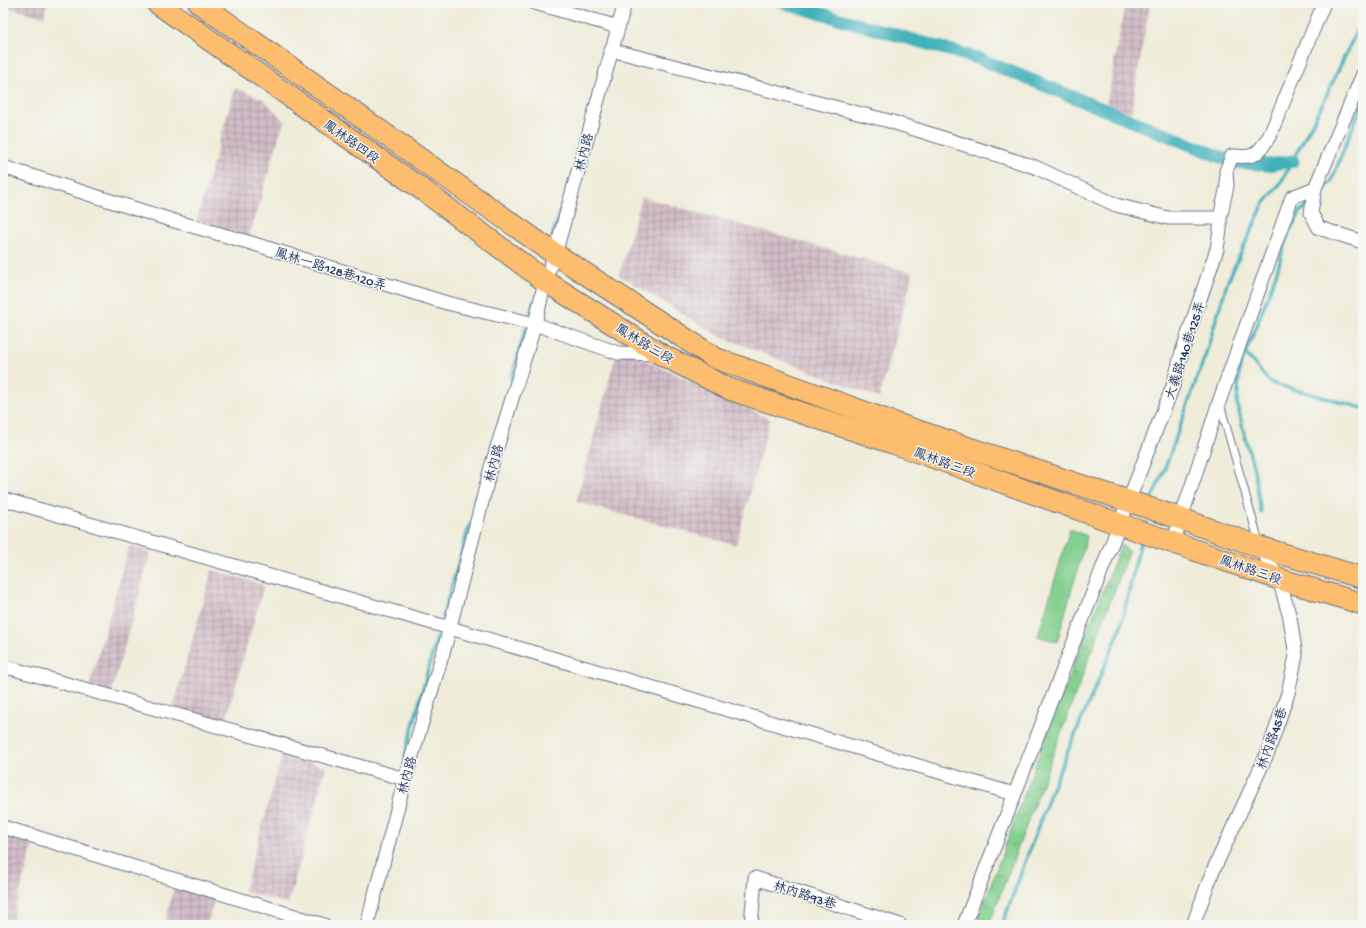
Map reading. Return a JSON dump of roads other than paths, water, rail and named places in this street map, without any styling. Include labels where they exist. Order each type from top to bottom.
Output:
[{"type":"main road","name":"鳳林路四段","points":[[157,3],[427,193],[545,281]]},
{"type":"main road","name":"鳳林路四段","points":[[199,3],[555,254]]},
{"type":"main road","name":"鳳林路三段","points":[[555,254],[715,358],[903,426],[1260,546],[1363,578]]},
{"type":"main road","name":"鳳林路三段","points":[[545,281],[662,355],[729,389],[893,443],[1122,526],[1168,540],[1279,579],[1363,604]]},
{"type":"street","points":[[535,3],[618,27]]},
{"type":"street","name":"林內路","points":[[366,925],[405,779],[450,628],[491,467],[535,324],[545,281],[555,254],[625,3]]},
{"type":"street","name":"大義路140巷125弄","points":[[1014,794],[1122,526],[1133,503],[1173,386],[1182,352],[1217,249],[1220,218],[1227,186],[1226,171],[1232,156],[1249,156],[1256,154],[1270,135],[1324,3]]},
{"type":"street","points":[[611,50],[889,121],[1035,167],[1116,205],[1168,218],[1220,218]]},
{"type":"street","points":[[1363,74],[1314,190],[1311,213],[1318,228],[1363,242]]},
{"type":"street","name":"鳳林一路128巷120弄","points":[[3,167],[171,220],[447,303],[535,324],[618,353],[662,355]]},
{"type":"street","points":[[1168,540],[1292,197],[1314,190]]},
{"type":"street","points":[[3,499],[450,628],[1014,794],[964,925]]},
{"type":"street","name":"林內路45巷","points":[[1193,925],[1212,873],[1268,752],[1288,693],[1296,656],[1290,618],[1279,579],[1260,546]]},
{"type":"street","points":[[3,666],[405,779]]},
{"type":"street","points":[[3,827],[324,925]]},
{"type":"street","name":"林內路93巷","points":[[751,925],[755,878],[900,925]]},
{"type":"lane","points":[[1219,402],[1260,546]]},
{"type":"waterway","points":[[784,3],[977,58],[1233,162],[1268,165],[1293,161]]},
{"type":"waterway","points":[[1150,502],[1164,471],[1206,353],[1227,283],[1263,205],[1280,184],[1323,103],[1363,17]]},
{"type":"waterway","points":[[1318,195],[1331,182],[1363,101]]},
{"type":"waterway","points":[[553,234],[563,203]]},
{"type":"waterway","points":[[1261,513],[1254,469],[1237,403],[1240,365],[1276,274],[1288,234],[1301,211],[1308,205]]},
{"type":"waterway","points":[[531,312],[534,301]]},
{"type":"waterway","points":[[511,379],[526,328]]},
{"type":"waterway","points":[[1245,353],[1271,383],[1363,408]]},
{"type":"waterway","points":[[443,615],[470,524]]},
{"type":"waterway","points":[[1002,925],[1053,786],[1120,630],[1141,539]]},
{"type":"waterway","points":[[405,756],[437,636]]}]
